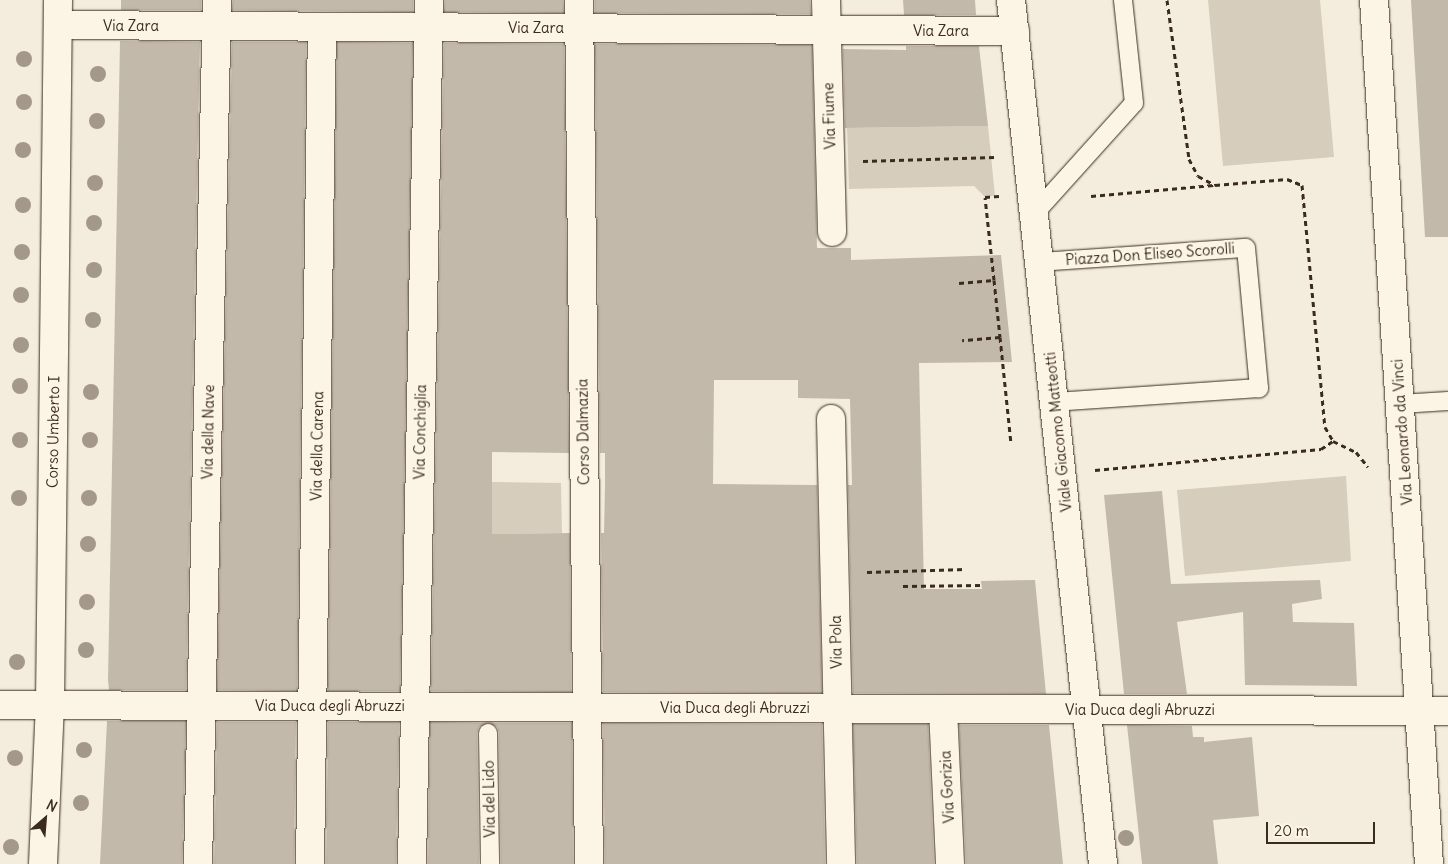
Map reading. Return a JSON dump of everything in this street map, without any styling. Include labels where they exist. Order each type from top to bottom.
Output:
[{"type":"street","name":"Via Conchiglia","points":[[412,864],[429,0]]},
{"type":"street","name":"Corso Dalmazia","points":[[579,0],[586,708],[590,864]]},
{"type":"street","name":"Via Fiume","points":[[826,0],[832,232]]},
{"type":"street","name":"Viale Giacomo Matteotti","points":[[1011,0],[1103,864]]},
{"type":"street","name":"Via Leonardo da Vinci","points":[[1374,0],[1429,864]]},
{"type":"street","name":"Via Zara","points":[[58,13],[217,13],[322,27],[1014,31]]},
{"type":"street","name":"Corso Umberto I","points":[[43,864],[50,705],[58,13]]},
{"type":"street","name":"Via della Nave","points":[[198,864],[217,13]]},
{"type":"street","name":"Via della Carena","points":[[310,864],[314,706],[322,27]]},
{"type":"street","name":"Via Pola","points":[[831,419],[841,864]]},
{"type":"street","name":"Via Duca degli Abruzzi","points":[[0,705],[1448,712]]},
{"type":"street","name":"Via Gorizia","points":[[943,709],[950,864]]},
{"type":"lane","points":[[1034,214],[1134,103],[1123,0]]},
{"type":"lane","name":"Piazza Don Eliseo Scorolli","points":[[1039,262],[1246,248],[1259,388],[1055,402]]},
{"type":"lane","points":[[1400,404],[1448,401]]},
{"type":"lane","name":"Via del Lido","points":[[488,733],[490,864]]},
{"type":"path","points":[[1167,0],[1189,159],[1198,176],[1215,185]]},
{"type":"path","points":[[830,162],[996,158]]},
{"type":"path","points":[[1090,196],[1287,179],[1302,185],[1325,427],[1333,441],[1364,459],[1368,464],[1369,474]]},
{"type":"path","points":[[1000,196],[986,197],[1010,444]]},
{"type":"path","points":[[958,283],[994,280]]},
{"type":"path","points":[[962,340],[1000,337]]},
{"type":"path","points":[[1094,470],[1321,449],[1333,441]]},
{"type":"path","points":[[835,573],[966,569]]},
{"type":"path","points":[[904,586],[982,585]]},
{"type":"shaded area","points":[[1208,0],[1320,0],[1334,157],[1223,166]]},
{"type":"shaded area","points":[[988,126],[995,196],[985,197],[974,186],[849,189],[847,128]]},
{"type":"shaded area","points":[[1346,476],[1351,561],[1185,576],[1177,490]]},
{"type":"shaded area","points":[[492,482],[561,483],[562,533],[492,534]]},
{"type":"building","points":[[121,0],[201,0],[201,10],[121,10]]},
{"type":"building","points":[[233,0],[413,0],[413,12],[232,10]]},
{"type":"building","points":[[445,0],[563,0],[564,13],[444,12]]},
{"type":"building","points":[[595,0],[810,0],[811,14],[595,13]]},
{"type":"building","points":[[903,0],[975,0],[976,15],[904,15]]},
{"type":"building","points":[[1411,0],[1448,0],[1448,237],[1425,237]]},
{"type":"building","points":[[120,41],[200,42],[186,690],[109,690]]},
{"type":"building","points":[[232,42],[306,42],[297,691],[217,690]]},
{"type":"building","points":[[337,42],[413,43],[400,691],[328,691]]},
{"type":"building","points":[[444,43],[564,44],[569,453],[492,452],[492,534],[570,533],[571,692],[431,691]]},
{"type":"building","points":[[595,44],[812,45],[817,248],[851,248],[851,260],[1001,255],[1012,362],[919,363],[924,589],[982,589],[981,581],[1035,580],[1046,694],[853,693],[848,485],[852,485],[850,399],[798,398],[798,380],[714,380],[713,484],[817,485],[822,693],[603,692],[601,533],[604,533],[605,453],[600,453]]},
{"type":"building","points":[[906,46],[979,46],[988,126],[845,128],[843,49],[906,50]]},
{"type":"building","points":[[1162,491],[1171,584],[1320,580],[1322,599],[1292,604],[1293,622],[1354,623],[1357,686],[1245,685],[1243,612],[1177,622],[1187,694],[1124,694],[1104,495]]},
{"type":"building","points":[[107,721],[186,721],[182,864],[100,864]]},
{"type":"building","points":[[217,722],[296,722],[294,864],[214,864]]},
{"type":"building","points":[[328,722],[399,722],[396,864],[326,864]]},
{"type":"building","points":[[430,722],[487,723],[479,727],[477,733],[479,864],[428,864]]},
{"type":"building","points":[[489,723],[572,723],[573,864],[501,864],[499,733],[497,727]]},
{"type":"building","points":[[603,723],[822,724],[825,864],[605,864]]},
{"type":"building","points":[[853,724],[928,724],[934,864],[857,864]]},
{"type":"building","points":[[959,725],[1049,725],[1063,864],[966,864]]},
{"type":"building","points":[[1127,725],[1192,726],[1193,737],[1204,737],[1204,742],[1252,737],[1259,816],[1213,820],[1218,864],[1142,864]]}]
